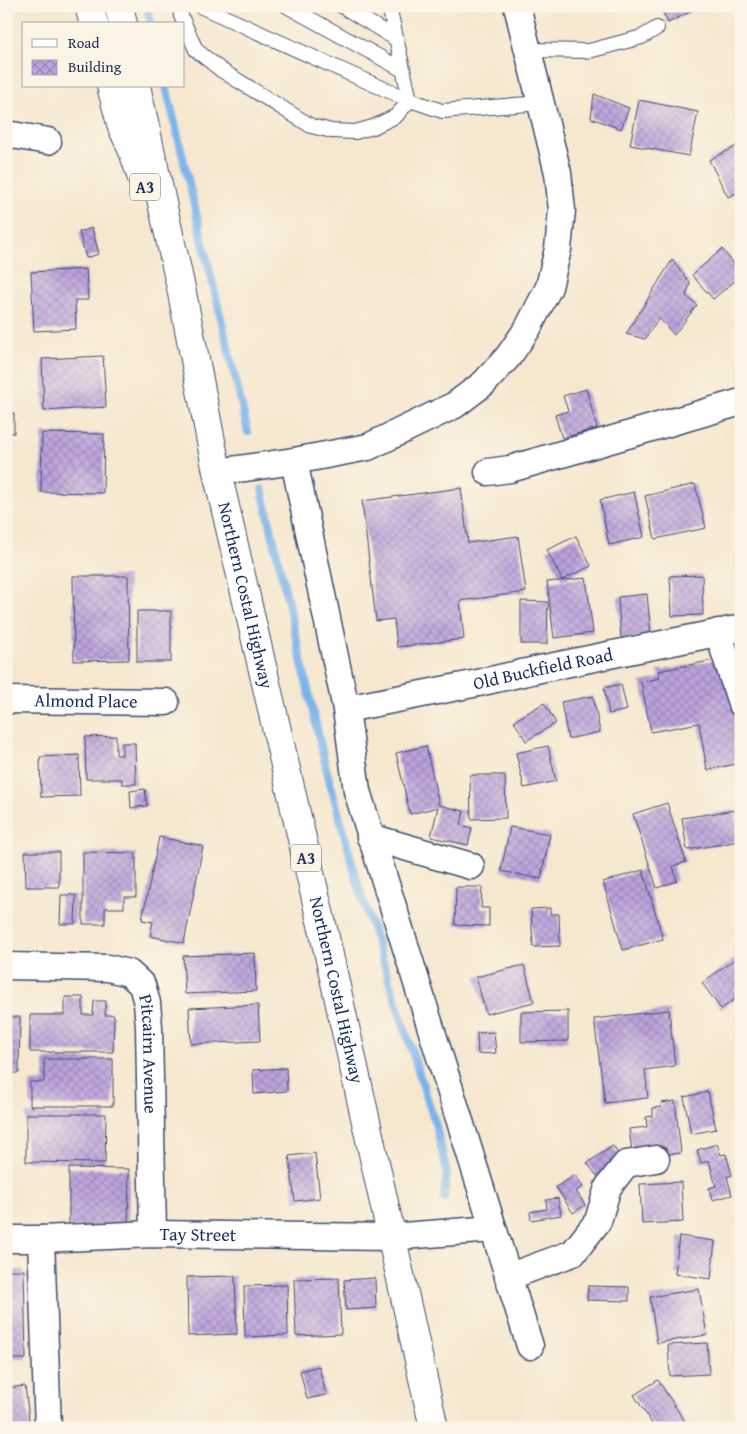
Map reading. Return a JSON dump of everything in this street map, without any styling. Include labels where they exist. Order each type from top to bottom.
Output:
[{"type":"main road","points":[[89,6],[93,22]]},
{"type":"main road","points":[[119,6],[123,22]]},
{"type":"main road","name":"A3","points":[[111,88],[122,127],[133,151],[180,288]]},
{"type":"main road","name":"A3","points":[[136,88],[180,288]]},
{"type":"main road","name":"Northern Costal Highway","points":[[180,288],[217,472],[329,955],[390,1237],[434,1428]]},
{"type":"street","points":[[217,472],[294,461],[368,447],[455,405],[484,383],[508,357],[528,328],[549,287],[558,249],[562,210],[558,173],[517,6]]},
{"type":"street","points":[[6,134],[48,141]]},
{"type":"street","points":[[488,472],[510,469],[741,402]]},
{"type":"street","points":[[294,461],[346,709],[357,791],[530,1346]]},
{"type":"street","points":[[729,630],[741,703]]},
{"type":"street","name":"Old Buckfield Road","points":[[346,709],[729,630]]},
{"type":"street","name":"Almond Place","points":[[6,700],[166,702]]},
{"type":"street","points":[[370,837],[471,866]]},
{"type":"street","name":"Pitcairn Avenue","points":[[6,966],[108,968],[129,973],[142,985],[147,1003],[149,1027],[153,1234]]},
{"type":"street","points":[[508,1277],[573,1253],[598,1220],[608,1186],[626,1164],[656,1159]]},
{"type":"street","name":"Tay Street","points":[[6,1239],[153,1234],[390,1237],[493,1230]]},
{"type":"street","points":[[41,1239],[48,1428]]},
{"type":"lane","points":[[180,6],[184,22]]},
{"type":"lane","points":[[200,6],[294,50],[410,100],[442,111],[540,103]]},
{"type":"lane","points":[[287,6],[403,70]]},
{"type":"lane","points":[[342,6],[396,38]]},
{"type":"lane","points":[[389,6],[410,100]]},
{"type":"lane","points":[[185,25],[196,50],[221,70],[311,126],[332,131],[355,132],[373,127],[396,116],[410,100]]},
{"type":"lane","points":[[528,50],[589,51],[642,37],[657,28]]},
{"type":"building","points":[[660,6],[701,6],[668,23]]},
{"type":"building","points":[[594,94],[629,108],[621,129],[591,118]]},
{"type":"building","points":[[639,100],[698,112],[689,156],[630,145]]},
{"type":"building","points":[[741,144],[741,191],[728,197],[709,160]]},
{"type":"building","points":[[92,228],[99,254],[86,258],[79,232]]},
{"type":"building","points":[[722,249],[741,272],[741,276],[713,299],[692,275]]},
{"type":"building","points":[[672,260],[690,283],[686,296],[697,305],[674,335],[659,318],[645,339],[626,334]]},
{"type":"building","points":[[86,269],[88,300],[75,300],[76,329],[34,331],[31,272]]},
{"type":"building","points":[[103,356],[106,407],[44,411],[42,359]]},
{"type":"building","points":[[586,389],[597,428],[562,438],[555,415],[568,411],[563,396]]},
{"type":"building","points":[[6,413],[14,413],[14,433],[6,433]]},
{"type":"building","points":[[42,433],[104,434],[103,493],[41,492]]},
{"type":"building","points":[[695,484],[706,528],[655,539],[645,496]]},
{"type":"building","points":[[461,488],[468,543],[518,536],[526,592],[460,601],[464,639],[397,647],[394,619],[376,621],[362,501]]},
{"type":"building","points":[[634,492],[644,537],[609,545],[600,500]]},
{"type":"building","points":[[576,536],[591,566],[562,580],[547,550]]},
{"type":"building","points":[[702,575],[703,615],[672,616],[670,576]]},
{"type":"building","points":[[73,576],[128,576],[129,660],[74,661]]},
{"type":"building","points":[[586,578],[593,633],[554,638],[547,582]]},
{"type":"building","points":[[647,594],[651,636],[621,639],[618,597]]},
{"type":"building","points":[[521,601],[548,602],[547,644],[521,644]]},
{"type":"building","points":[[137,611],[171,611],[171,662],[137,662]]},
{"type":"building","points":[[725,658],[741,742],[741,763],[707,770],[699,723],[651,732],[641,682],[660,678],[658,671]]},
{"type":"building","points":[[621,684],[627,710],[609,714],[604,688]]},
{"type":"building","points":[[593,696],[600,732],[568,739],[561,702]]},
{"type":"building","points":[[544,703],[556,723],[526,741],[514,721]]},
{"type":"building","points":[[116,736],[116,755],[122,755],[122,743],[135,743],[136,784],[122,784],[122,779],[86,779],[85,737]]},
{"type":"building","points":[[426,746],[439,805],[464,811],[461,825],[472,828],[468,845],[431,837],[438,807],[410,814],[396,753]]},
{"type":"building","points":[[548,746],[556,781],[524,788],[516,753]]},
{"type":"building","points":[[79,755],[80,796],[41,797],[40,757]]},
{"type":"building","points":[[470,775],[505,775],[506,818],[471,819]]},
{"type":"building","points":[[145,789],[147,806],[131,808],[130,791]]},
{"type":"building","points":[[667,803],[686,862],[673,866],[677,881],[657,888],[633,814]]},
{"type":"building","points":[[735,810],[740,841],[687,850],[682,818]]},
{"type":"building","points":[[510,827],[550,834],[541,879],[501,871]]},
{"type":"building","points":[[159,837],[203,846],[184,943],[150,936],[153,922],[142,920]]},
{"type":"building","points":[[25,852],[59,852],[59,887],[26,887]]},
{"type":"building","points":[[83,852],[136,853],[136,897],[124,897],[124,908],[105,908],[105,924],[83,924]]},
{"type":"building","points":[[643,870],[663,939],[623,950],[603,882]]},
{"type":"building","points":[[456,887],[482,887],[481,908],[489,908],[489,926],[455,925]]},
{"type":"building","points":[[61,895],[76,895],[75,924],[60,924]]},
{"type":"building","points":[[550,908],[550,914],[559,914],[560,946],[533,947],[531,909]]},
{"type":"building","points":[[255,953],[256,991],[185,994],[183,956]]},
{"type":"building","points":[[741,954],[741,995],[721,1009],[702,983]]},
{"type":"building","points":[[524,965],[534,1002],[486,1014],[476,977]]},
{"type":"building","points":[[65,997],[83,997],[83,1015],[93,1015],[94,1001],[106,1001],[105,1015],[114,1015],[113,1052],[30,1052],[30,1015],[65,1015]]},
{"type":"building","points":[[258,1005],[260,1041],[191,1044],[189,1008]]},
{"type":"building","points":[[669,1010],[675,1066],[645,1070],[648,1098],[605,1103],[594,1019]]},
{"type":"building","points":[[568,1011],[568,1041],[521,1042],[521,1012]]},
{"type":"building","points":[[6,1017],[20,1017],[19,1073],[6,1073]]},
{"type":"building","points":[[494,1032],[496,1053],[478,1054],[477,1033]]},
{"type":"building","points":[[44,1059],[113,1059],[113,1106],[30,1106],[30,1082],[44,1082]]},
{"type":"building","points":[[286,1068],[287,1091],[254,1094],[253,1070]]},
{"type":"building","points":[[708,1092],[716,1129],[691,1134],[684,1097]]},
{"type":"building","points":[[675,1101],[681,1153],[667,1154],[666,1148],[632,1152],[629,1129],[647,1127],[646,1117],[653,1116],[653,1108],[662,1107],[661,1103]]},
{"type":"building","points":[[26,1114],[106,1114],[105,1163],[26,1162]]},
{"type":"building","points":[[717,1144],[721,1155],[726,1154],[732,1175],[727,1177],[732,1195],[712,1200],[709,1188],[716,1186],[709,1161],[701,1163],[697,1150]]},
{"type":"building","points":[[613,1146],[622,1160],[597,1176],[587,1163]]},
{"type":"building","points":[[315,1153],[320,1198],[295,1201],[289,1156]]},
{"type":"building","points":[[69,1168],[129,1169],[128,1227],[69,1227]]},
{"type":"building","points":[[575,1175],[583,1187],[576,1191],[585,1205],[573,1213],[556,1187]]},
{"type":"building","points":[[681,1182],[683,1222],[642,1224],[640,1184]]},
{"type":"building","points":[[558,1198],[561,1215],[531,1220],[530,1212],[547,1209],[546,1200]]},
{"type":"building","points":[[679,1236],[715,1241],[711,1279],[675,1274]]},
{"type":"building","points":[[6,1270],[24,1270],[26,1359],[6,1359]]},
{"type":"building","points":[[235,1276],[237,1334],[188,1336],[187,1277]]},
{"type":"building","points":[[339,1278],[341,1334],[296,1336],[294,1279]]},
{"type":"building","points":[[375,1278],[376,1308],[346,1310],[344,1280]]},
{"type":"building","points":[[287,1285],[288,1335],[245,1337],[244,1286]]},
{"type":"building","points":[[588,1286],[629,1287],[629,1301],[587,1300]]},
{"type":"building","points":[[699,1289],[707,1335],[657,1343],[650,1297]]},
{"type":"building","points":[[707,1343],[709,1374],[670,1376],[668,1345]]},
{"type":"building","points":[[319,1366],[326,1395],[307,1399],[300,1371]]},
{"type":"building","points":[[658,1380],[689,1428],[655,1428],[634,1395]]},
{"type":"building","points":[[25,1386],[30,1428],[6,1428],[6,1388]]},
{"type":"waterway","points":[[147,6],[151,22]]},
{"type":"waterway","points":[[166,88],[248,432]]},
{"type":"waterway","points":[[262,489],[326,768],[358,884],[436,1126],[447,1173],[444,1198]]}]
